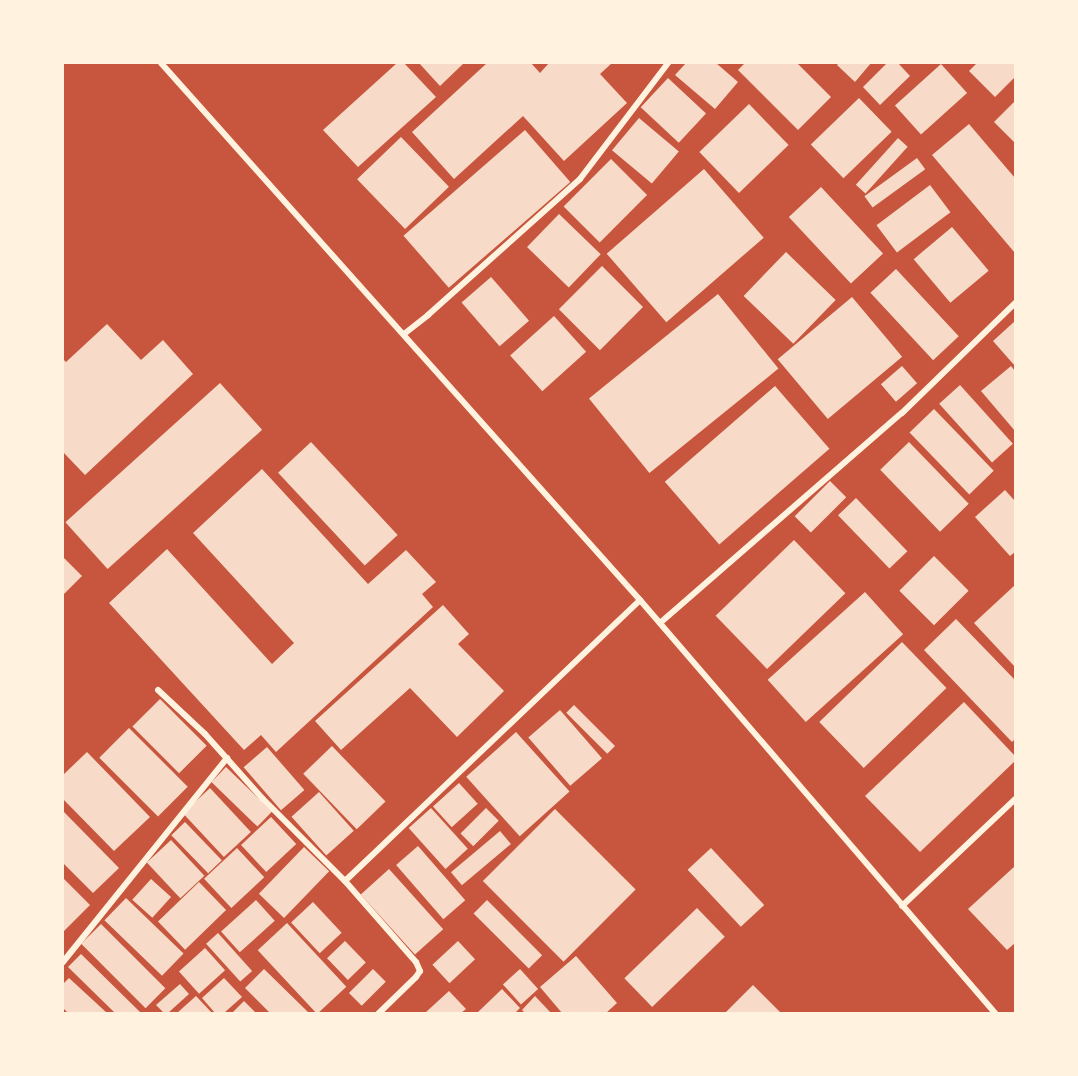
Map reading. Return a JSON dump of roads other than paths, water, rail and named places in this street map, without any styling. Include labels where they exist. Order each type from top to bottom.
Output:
[{"type":"street","points":[[161,63],[640,600],[995,1013]]},
{"type":"street","points":[[404,334],[580,179],[668,63]]},
{"type":"street","points":[[660,623],[902,413],[1015,303]]},
{"type":"street","points":[[345,881],[640,600]]},
{"type":"street","points":[[158,690],[345,881],[416,962],[420,970],[379,1013]]},
{"type":"street","points":[[63,962],[227,758]]},
{"type":"street","points":[[902,906],[1015,799]]}]
